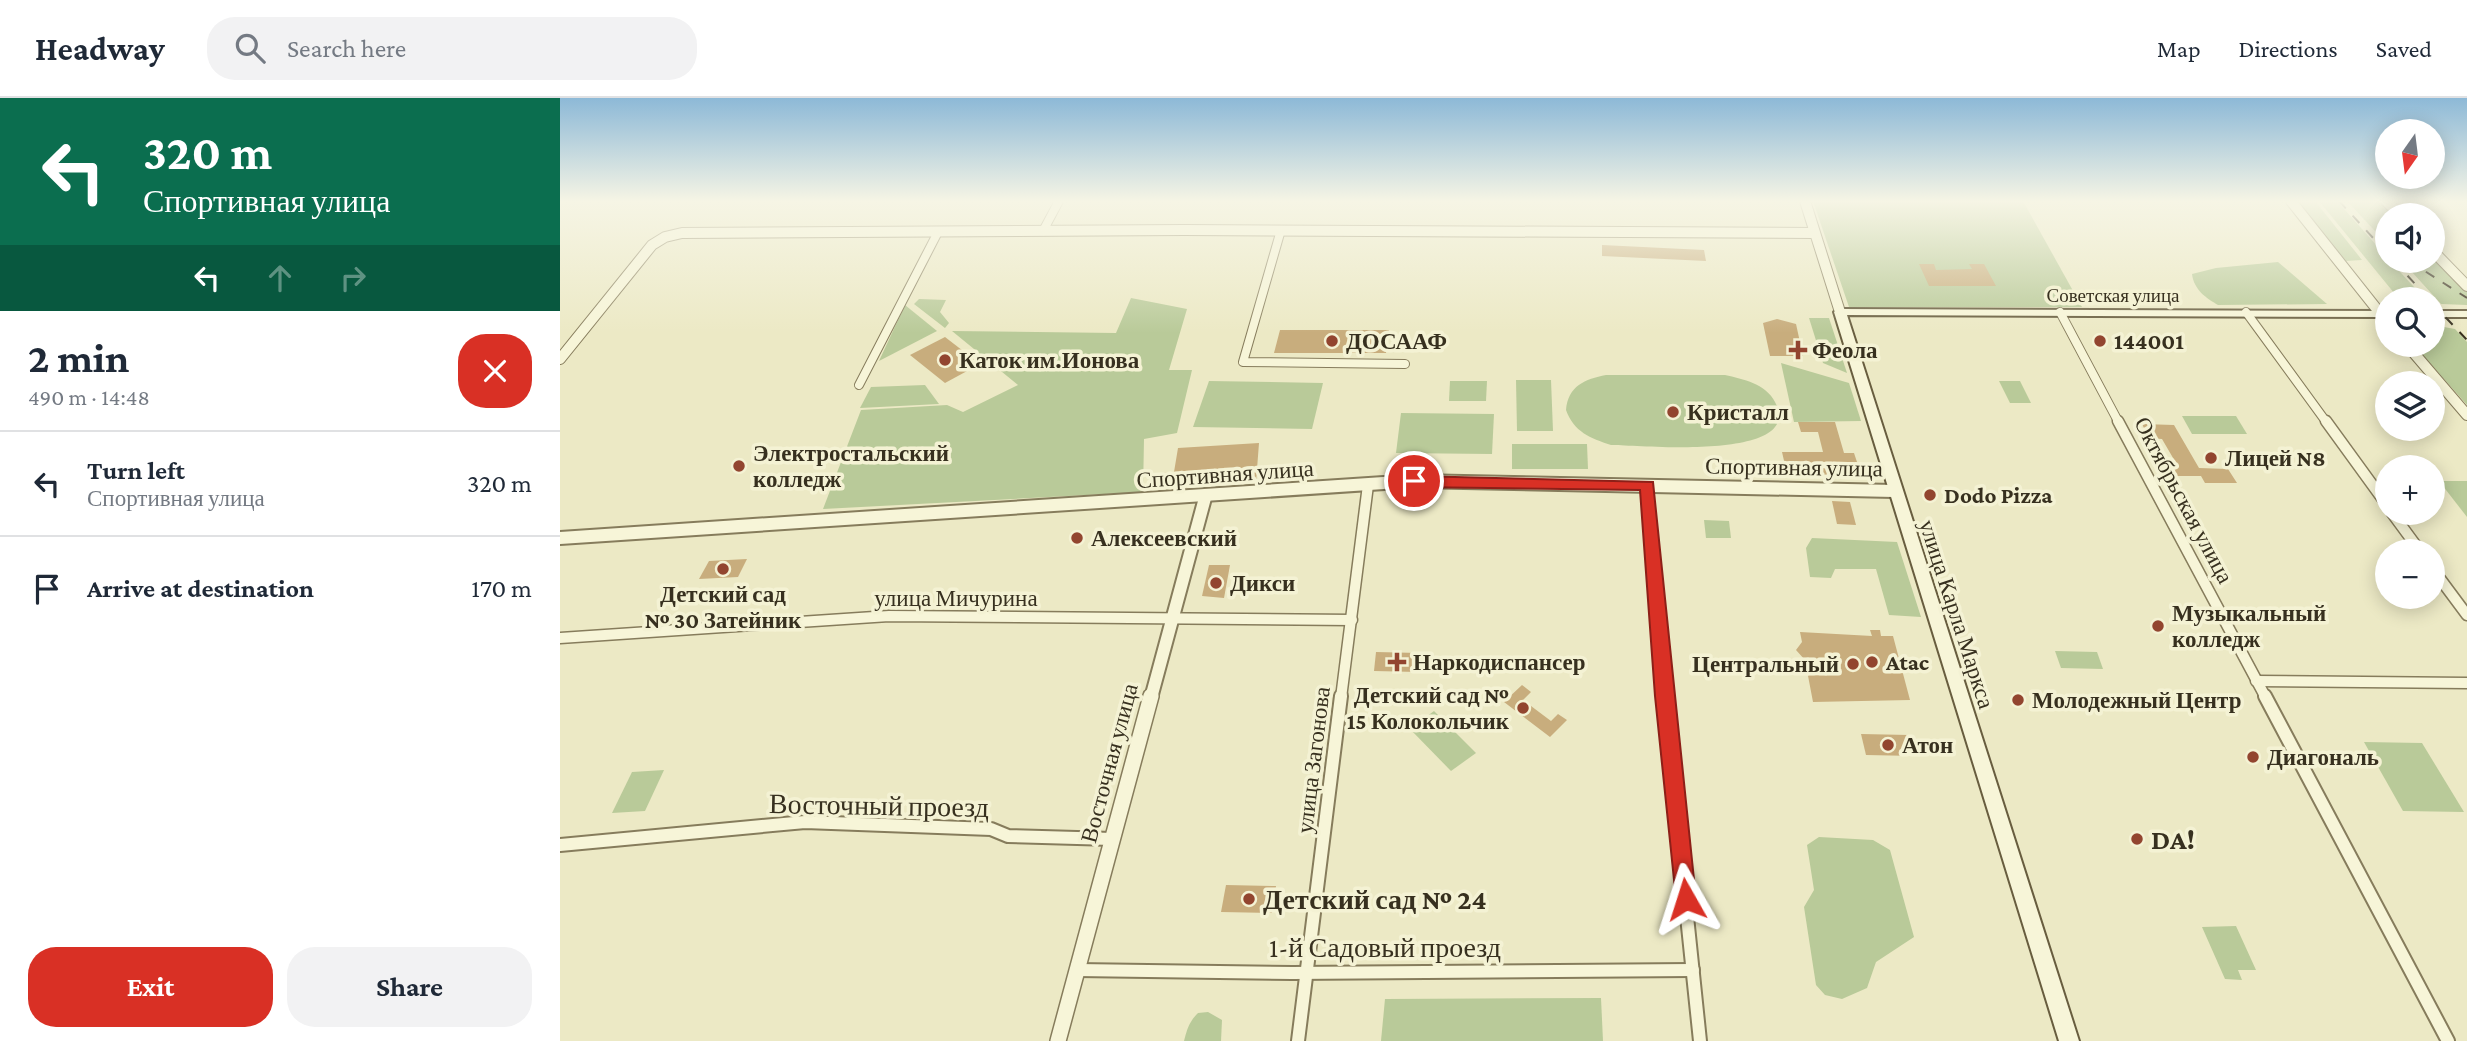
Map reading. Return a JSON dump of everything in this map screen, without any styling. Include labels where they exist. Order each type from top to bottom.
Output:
[{"type":"main road","name":"Советская улица","points":[[1840,312],[2246,312],[2375,317]]},
{"type":"main road","name":"улица Карла Маркса","points":[[1840,312],[1894,491],[2069,1041]]},
{"type":"main road","points":[[2445,314],[2467,314]]},
{"type":"street","points":[[560,359],[652,245]]},
{"type":"street","points":[[859,385],[931,245]]},
{"type":"street","points":[[1277,245],[1243,362],[1405,364]]},
{"type":"street","name":"улица Карла Маркса","points":[[1818,245],[1840,312]]},
{"type":"street","points":[[2327,245],[2375,305]]},
{"type":"street","points":[[2445,263],[2467,286]]},
{"type":"street","name":"Октябрьская улица","points":[[2060,312],[2448,1041]]},
{"type":"street","points":[[2246,312],[2375,489]]},
{"type":"street","points":[[2417,357],[2467,415]]},
{"type":"street","name":"Спортивная улица","points":[[560,538],[1205,498],[1432,481],[1894,491]]},
{"type":"street","name":"улица Загонова","points":[[1298,1041],[1368,485]]},
{"type":"street","points":[[1647,485],[1664,696],[1700,1041]]},
{"type":"street","name":"Восточная улица","points":[[1058,1041],[1205,498]]},
{"type":"street","points":[[2445,585],[2467,615]]},
{"type":"street","name":"улица Мичурина","points":[[560,638],[889,616],[1171,616],[1352,620]]},
{"type":"street","points":[[2256,681],[2467,683]]},
{"type":"street","name":"Восточный проезд","points":[[560,845],[805,822],[991,829],[1007,836],[1112,839]]},
{"type":"street","name":"1-й Садовый проезд","points":[[1077,970],[1693,970]]},
{"type":"green space","points":[[1828,245],[2047,245],[2082,307],[1849,307]]},
{"type":"green space","points":[[2333,245],[2350,245],[2362,260],[2346,261]]},
{"type":"green space","points":[[2355,245],[2375,245],[2375,270]]},
{"type":"green space","points":[[2278,262],[2327,304],[2218,305],[2198,289],[2193,280],[2192,274],[2216,268]]},
{"type":"green space","points":[[2445,269],[2467,292],[2467,305],[2445,304],[2445,287],[2426,287],[2413,273],[2445,273]]},
{"type":"green space","points":[[2378,273],[2401,273],[2414,287],[2389,287]]},
{"type":"green space","points":[[1131,298],[1187,309],[1169,370],[1192,370],[1177,433],[1144,439],[1143,492],[823,509],[861,410],[947,405],[963,412],[1018,385],[952,331],[1116,333]]},
{"type":"green space","points":[[919,299],[946,300],[940,312],[949,323],[945,328],[914,304]]},
{"type":"green space","points":[[905,305],[937,331],[879,361]]},
{"type":"green space","points":[[1809,318],[1829,318],[1847,373],[1823,363]]},
{"type":"green space","points":[[2445,327],[2455,329],[2467,342],[2467,405],[2445,380],[2445,371],[2437,371],[2425,357],[2445,357]]},
{"type":"green space","points":[[1781,363],[1849,383],[1861,421],[1794,422]]},
{"type":"green space","name":"Кристалл","points":[[1606,375],[1725,375],[1739,378],[1753,383],[1771,396],[1775,402],[1778,421],[1767,434],[1744,442],[1683,447],[1611,445],[1578,429],[1566,410],[1574,389],[1591,379]]},
{"type":"green space","points":[[1516,380],[1551,380],[1553,431],[1517,431]]},
{"type":"green space","points":[[1209,381],[1323,383],[1312,429],[1193,427]]},
{"type":"green space","points":[[1450,381],[1487,381],[1486,401],[1449,401]]},
{"type":"green space","points":[[1999,381],[2020,381],[2031,403],[2010,403]]},
{"type":"green space","points":[[925,385],[939,404],[860,408],[871,387]]},
{"type":"green space","points":[[1401,413],[1494,414],[1492,454],[1396,453]]},
{"type":"green space","points":[[2182,416],[2236,416],[2247,434],[2192,434]]},
{"type":"green space","points":[[1512,444],[1587,444],[1588,469],[1512,469]]},
{"type":"green space","points":[[2445,481],[2467,481],[2467,517],[2445,489]]},
{"type":"green space","points":[[1704,520],[1729,521],[1731,538],[1706,538]]},
{"type":"green space","points":[[1812,538],[1897,542],[1921,617],[1889,615],[1876,569],[1835,569],[1831,578],[1810,577],[1806,548]]},
{"type":"green space","points":[[2055,651],[2097,652],[2103,669],[2061,668]]},
{"type":"green space","points":[[1434,711],[1476,753],[1451,771],[1410,729]]},
{"type":"green space","points":[[2364,742],[2422,743],[2464,812],[2403,811]]},
{"type":"green space","points":[[664,770],[645,811],[612,813],[632,772]]},
{"type":"green space","points":[[1819,837],[1873,840],[1890,850],[1914,937],[1876,962],[1867,988],[1842,999],[1825,995],[1816,985],[1804,907],[1814,890],[1807,845]]},
{"type":"green space","points":[[2236,926],[2256,970],[2238,970],[2242,980],[2225,979],[2202,927]]},
{"type":"green space","points":[[1601,998],[1603,1041],[1381,1041],[1385,999]]},
{"type":"green space","points":[[1208,1012],[1222,1020],[1221,1041],[1184,1041],[1195,1016]]},
{"type":"building","points":[[1602,245],[1704,250],[1706,261],[1602,256]]},
{"type":"building","points":[[1919,264],[1934,264],[1936,270],[1972,269],[1969,264],[1984,264],[1996,286],[1929,286]]},
{"type":"building","points":[[1777,319],[1796,324],[1803,356],[1770,356],[1763,323]]},
{"type":"building","name":"ДОСААФ","points":[[1280,330],[1389,330],[1386,353],[1274,353]]},
{"type":"building","name":"Каток им.Ионова","points":[[945,337],[980,364],[945,383],[910,355]]},
{"type":"building","points":[[1798,422],[1835,422],[1844,453],[1854,453],[1862,477],[1788,478],[1782,452],[1823,452],[1818,432],[1801,432]]},
{"type":"building","points":[[2142,424],[2174,425],[2199,468],[2228,469],[2237,483],[2205,483],[2201,476],[2170,476],[2163,463],[2176,463],[2162,439],[2149,438]]},
{"type":"building","points":[[1259,443],[1256,482],[1159,489],[1162,473],[1174,472],[1178,448]]},
{"type":"building","points":[[1832,501],[1850,502],[1856,525],[1837,524]]},
{"type":"building","name":"Детский сад № 30 Затейник","points":[[747,559],[738,577],[699,579],[709,561]]},
{"type":"building","name":"Дикси","points":[[1209,565],[1230,565],[1224,598],[1202,596]]},
{"type":"building","name":"Центральный","points":[[1870,630],[1880,630],[1881,636],[1893,636],[1910,700],[1813,702],[1805,660],[1796,650],[1802,642],[1800,632],[1872,636]]},
{"type":"building","name":"Наркодиспансер","points":[[1376,652],[1419,653],[1418,672],[1374,671]]},
{"type":"building","name":"Детский сад № 15 Колокольчик","points":[[1522,685],[1531,692],[1523,700],[1551,721],[1558,714],[1567,720],[1550,737],[1504,702]]},
{"type":"building","name":"Атон","points":[[1861,734],[1909,735],[1915,756],[1866,755]]},
{"type":"building","name":"Детский сад № 24","points":[[1226,885],[1276,886],[1272,913],[1221,912]]},
{"type":"railway","points":[[2405,273],[2418,287]]},
{"type":"railway","points":[[2428,273],[2467,298]]},
{"type":"railway","points":[[2445,317],[2467,340]]},
{"type":"place","name":"ДОСААФ","points":[[1332,341]]},
{"type":"place","name":"144001","points":[[2100,341]]},
{"type":"place","name":"Феола","points":[[1798,350]]},
{"type":"place","name":"Каток им.Ионова","points":[[945,360]]},
{"type":"place","name":"Кристалл","points":[[1673,412]]},
{"type":"place","name":"Лицей N8","points":[[2211,458]]},
{"type":"place","name":"Электростальский колледж","points":[[739,466]]},
{"type":"place","name":"Dodo Pizza","points":[[1930,495]]},
{"type":"place","name":"Алексеевский","points":[[1077,538]]},
{"type":"place","name":"Детский сад № 30 Затейник","points":[[723,569]]},
{"type":"place","name":"Дикси","points":[[1216,583]]},
{"type":"place","name":"Музыкальный колледж","points":[[2158,626]]},
{"type":"place","name":"Наркодиспансер","points":[[1397,662]]},
{"type":"place","name":"Atac","points":[[1872,662]]},
{"type":"place","name":"Центральный","points":[[1853,664]]},
{"type":"place","name":"Молодежный Центр","points":[[2018,700]]},
{"type":"place","name":"Детский сад № 15 Колокольчик","points":[[1523,708]]},
{"type":"place","name":"Атон","points":[[1888,745]]},
{"type":"place","name":"Диагональ","points":[[2253,757]]},
{"type":"place","name":"DA!","points":[[2137,839]]},
{"type":"place","name":"Детский сад № 24","points":[[1249,899]]},
{"type":"route","points":[[1414,481],[1647,485],[1664,696],[1686,899]]}]
